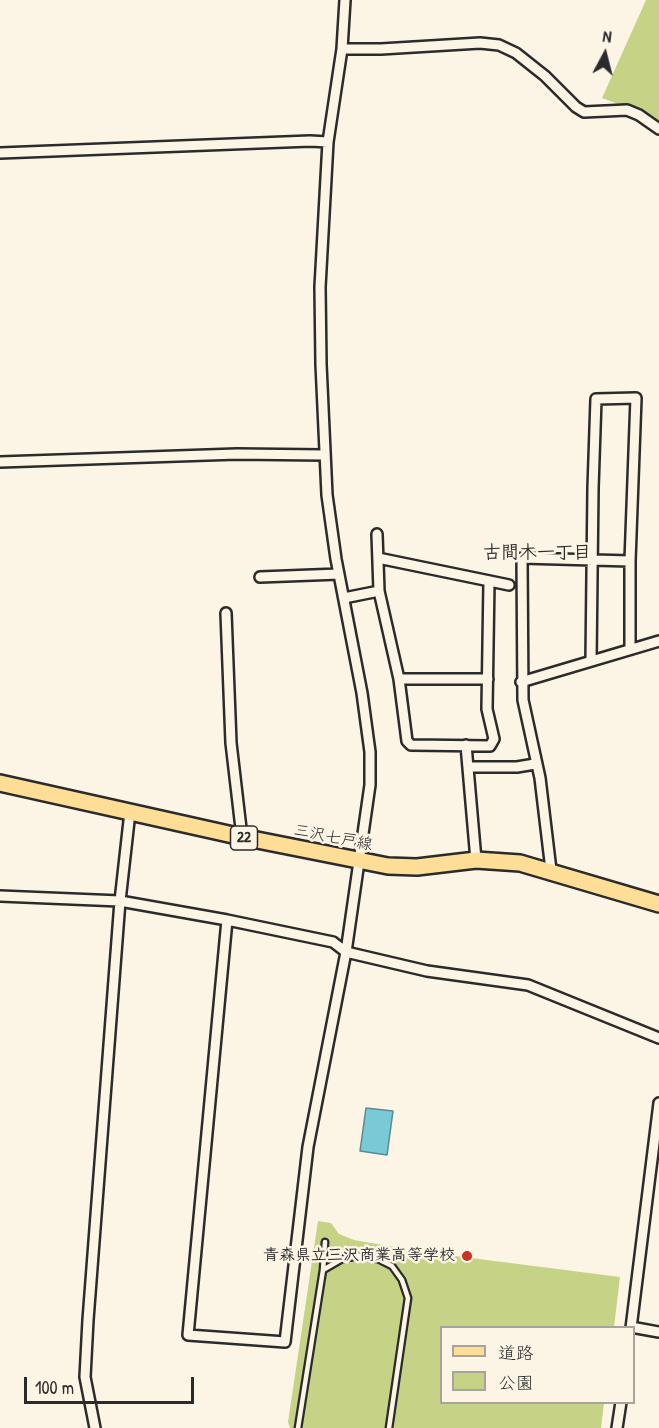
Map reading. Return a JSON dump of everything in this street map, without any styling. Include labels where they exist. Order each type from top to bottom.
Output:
[{"type":"main road","name":"三沢七戸線","points":[[0,783],[242,837],[388,866],[417,867],[476,860],[520,863],[551,870],[659,904]]},
{"type":"street","points":[[227,920],[188,1335],[285,1342],[308,1147],[346,952],[370,785],[370,752],[363,693],[339,574],[327,495],[324,455],[320,287],[328,142],[342,49],[345,0]]},
{"type":"street","points":[[342,49],[480,43],[499,45],[516,53],[584,112],[627,110],[639,115],[659,129]]},
{"type":"street","points":[[0,153],[328,142]]},
{"type":"street","points":[[591,661],[596,399],[636,398],[630,561],[630,649]]},
{"type":"street","points":[[0,462],[237,454],[324,455]]},
{"type":"street","points":[[377,534],[379,591],[399,679],[407,741],[411,745],[490,746],[494,739],[488,709],[489,581]]},
{"type":"street","points":[[378,558],[508,585]]},
{"type":"street","points":[[551,870],[540,778],[521,682],[522,558],[630,561]]},
{"type":"street","points":[[260,577],[339,574]]},
{"type":"street","points":[[344,598],[379,591]]},
{"type":"street","points":[[226,613],[231,743],[242,837]]},
{"type":"street","points":[[521,682],[659,641]]},
{"type":"street","points":[[399,679],[488,679]]},
{"type":"street","points":[[466,746],[476,860]]},
{"type":"street","points":[[468,766],[517,767],[536,764]]},
{"type":"street","points":[[96,1428],[85,1377],[88,1320],[120,901],[130,812]]},
{"type":"street","points":[[0,896],[120,901],[333,942],[346,952],[427,971],[528,986],[659,1038]]},
{"type":"street","points":[[631,1326],[659,1103]]},
{"type":"street","points":[[635,1328],[659,1332]]},
{"type":"street","points":[[617,1428],[621,1404]]},
{"type":"lane","points":[[298,1428],[326,1242]]},
{"type":"lane","points":[[323,1270],[342,1259],[358,1256],[378,1259],[392,1266],[402,1280],[408,1298],[389,1428]]},
{"type":"green space","points":[[646,0],[659,0],[659,124],[637,111],[602,98]]},
{"type":"green space","points":[[318,1221],[331,1223],[339,1234],[354,1240],[424,1252],[620,1277],[614,1326],[440,1326],[440,1404],[604,1404],[601,1428],[290,1428],[288,1422]]},
{"type":"water","points":[[366,1108],[393,1111],[387,1155],[360,1151]]},
{"type":"place","name":"青森県立三沢商業高等学校","points":[[467,1256]]},
{"type":"district","name":"古間木一丁目","points":[[537,553]]}]
